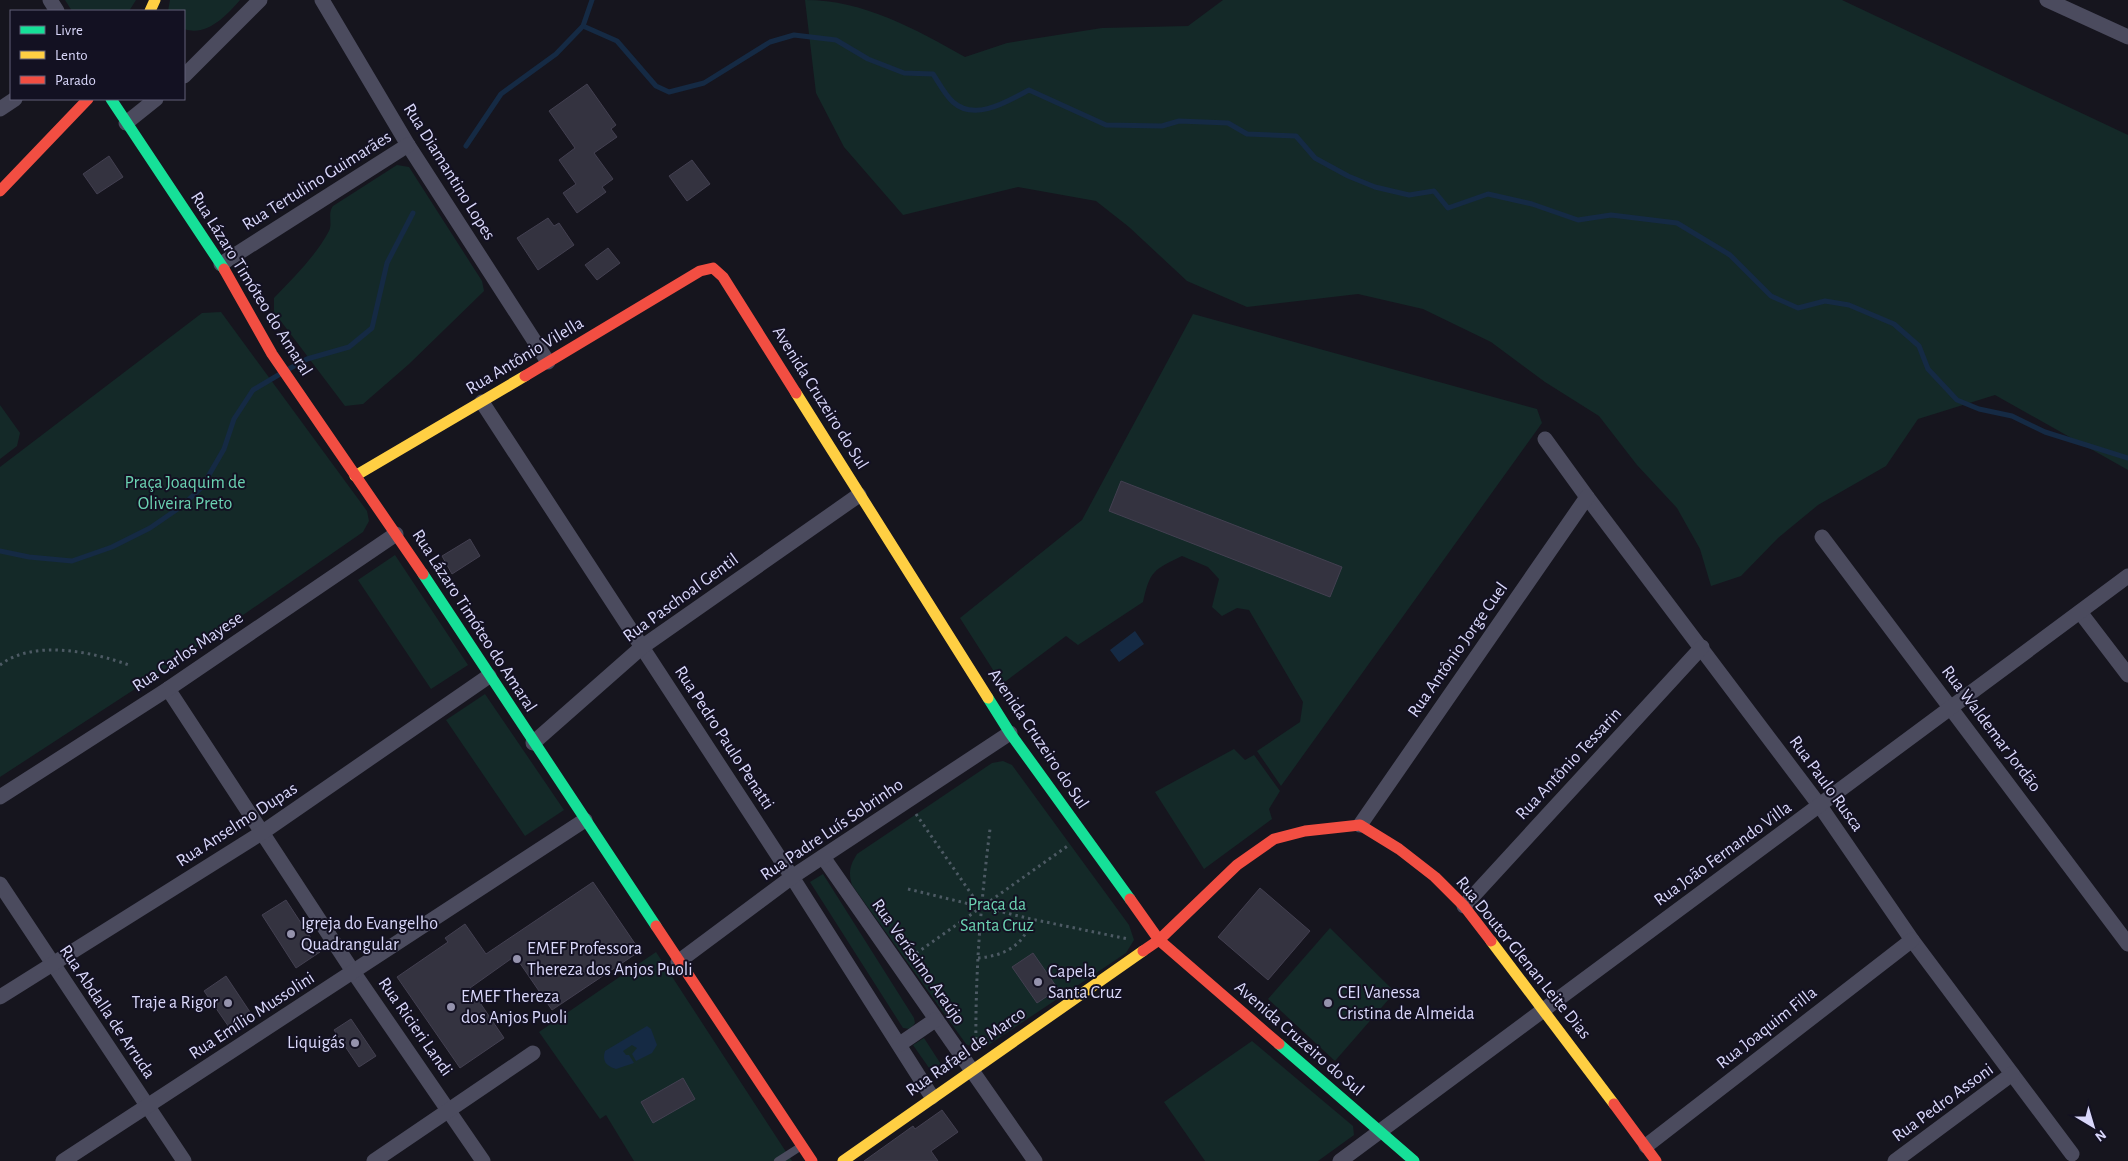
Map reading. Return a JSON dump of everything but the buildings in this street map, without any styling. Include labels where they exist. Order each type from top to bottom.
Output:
[{"type":"street","points":[[186,70],[260,0]]},
{"type":"street","name":"Rua Diamantino Lopes","points":[[322,0],[408,145],[548,362]]},
{"type":"street","points":[[2047,0],[2128,36]]},
{"type":"street","points":[[0,109],[14,100]]},
{"type":"street","points":[[0,191],[87,100]]},
{"type":"street","name":"Rua Lázaro Timóteo do Amaral","points":[[112,100],[221,264],[272,354],[299,395],[396,534],[678,962],[812,1161]]},
{"type":"street","points":[[126,123],[155,100]]},
{"type":"street","name":"Rua Tertulino Guimarães","points":[[221,264],[408,145]]},
{"type":"street","name":"Rua Antônio Vilella","points":[[355,476],[700,271],[713,268]]},
{"type":"street","name":"Avenida Cruzeiro do Sul","points":[[713,268],[723,277],[1010,733],[1159,940],[1414,1161]]},
{"type":"street","name":"Rua Pedro Paulo Penatti","points":[[482,402],[792,877],[932,1097]]},
{"type":"street","name":"Rua Paulo Rusca","points":[[1545,439],[1820,806],[1912,940],[2072,1154]]},
{"type":"street","name":"Rua Paschoal Gentil","points":[[533,743],[642,647],[859,495]]},
{"type":"street","name":"Rua Antônio Jorge Cuel","points":[[1360,825],[1587,497]]},
{"type":"street","name":"Rua Carlos Mayese","points":[[0,797],[168,689],[396,534]]},
{"type":"street","name":"Rua Waldemar Jordão","points":[[1822,537],[1952,706],[2128,944]]},
{"type":"street","name":"Rua João Fernando Villa","points":[[1340,1161],[2128,576]]},
{"type":"street","points":[[2080,612],[2128,675]]},
{"type":"street","name":"Rua Antônio Tessarin","points":[[1464,906],[1702,647]]},
{"type":"street","name":"Rua Anselmo Dupas","points":[[0,997],[263,832],[489,676]]},
{"type":"street","name":"Rua Ricieri Landi","points":[[168,689],[354,973],[483,1161]]},
{"type":"street","name":"Rua Padre Luís Sobrinho","points":[[678,962],[792,877],[1010,733]]},
{"type":"street","name":"Rua Emílio Mussolini","points":[[63,1161],[354,973],[585,820]]},
{"type":"street","points":[[1159,940],[1237,865],[1274,839],[1305,831],[1360,825]]},
{"type":"street","name":"Rua Doutor Glenan Leite Dias","points":[[1360,825],[1399,848],[1435,877],[1464,906],[1656,1161]]},
{"type":"street","name":"Rua Veríssimo Araújo","points":[[823,857],[1035,1161]]},
{"type":"street","name":"Rua Abdalla de Arruda","points":[[0,884],[184,1161]]},
{"type":"street","name":"Rua Rafael de Marco","points":[[843,1161],[1159,940]]},
{"type":"street","name":"Rua Joaquim Filla","points":[[1646,1146],[1912,940]]},
{"type":"street","points":[[900,1044],[935,1020]]},
{"type":"street","points":[[374,1161],[533,1053]]},
{"type":"street","name":"Rua Pedro Assoni","points":[[1895,1161],[2012,1074]]},
{"type":"lane","points":[[778,1161],[802,1146]]},
{"type":"path","points":[[0,665],[36,651],[70,651],[101,655],[129,665]]},
{"type":"path","points":[[916,814],[981,908]]},
{"type":"path","points":[[976,1049],[981,908],[990,829]]},
{"type":"path","points":[[906,961],[1070,844]]},
{"type":"path","points":[[908,889],[981,908],[1134,940]]},
{"type":"path","points":[[978,958],[995,957],[1006,953],[1024,936],[1031,919]]},
{"type":"green space","points":[[65,0],[136,0],[130,10],[71,10]]},
{"type":"green space","points":[[170,0],[240,0],[223,18],[201,30],[185,29],[185,10],[168,10]]},
{"type":"green space","points":[[805,0],[827,1],[848,5],[888,18],[927,36],[965,57],[1007,43],[1102,28],[1188,26],[1223,0],[1842,0],[2128,135],[2128,470],[1995,395],[1918,419],[1886,466],[1818,505],[1778,538],[1741,576],[1711,586],[1700,549],[1677,508],[1637,465],[1599,416],[1545,382],[1491,342],[1423,309],[1358,294],[1247,307],[1187,281],[1129,227],[1096,201],[1018,187],[903,215],[844,147],[816,93]]},
{"type":"green space","points":[[397,165],[409,167],[482,281],[484,291],[409,364],[363,404],[345,406],[274,312],[274,298],[304,266],[329,231],[330,212],[333,206]]},
{"type":"green space","name":"Praça Joaquim de Oliveira Preto","points":[[221,312],[367,511],[369,521],[363,532],[158,674],[0,777],[0,467],[202,313]]},
{"type":"green space","points":[[1193,314],[1537,409],[1542,423],[1281,786],[1257,751],[1300,722],[1303,702],[1249,610],[1237,608],[1222,616],[1212,607],[1219,579],[1208,567],[1182,556],[1165,565],[1154,573],[1151,578],[1143,602],[1078,645],[1066,636],[1002,684],[960,618],[1082,520]]},
{"type":"green space","points":[[0,405],[20,433],[17,446],[0,459]]},
{"type":"green space","points":[[395,555],[468,665],[431,689],[358,580]]},
{"type":"green space","points":[[485,694],[564,810],[525,836],[446,720]]},
{"type":"green space","points":[[1234,749],[1245,760],[1254,755],[1280,791],[1269,809],[1272,819],[1204,869],[1155,792]]},
{"type":"green space","name":"Praça da Santa Cruz","points":[[1003,761],[1012,765],[1129,925],[1134,940],[1126,953],[987,1046],[976,1049],[966,1044],[852,885],[850,872],[851,865],[857,854],[992,763]]},
{"type":"green space","points":[[823,874],[914,1018],[915,1023],[910,1029],[903,1028],[810,882]]},
{"type":"green space","points":[[1330,928],[1395,992],[1335,1061],[1268,999]]},
{"type":"green space","points":[[656,952],[792,1161],[634,1161],[606,1115],[600,1119],[539,1032]]},
{"type":"green space","points":[[924,1038],[944,1069],[934,1075],[913,1045]]},
{"type":"green space","points":[[1252,1041],[1353,1126],[1354,1135],[1318,1161],[1205,1161],[1164,1102]]},
{"type":"water","points":[[1135,631],[1144,644],[1119,662],[1110,650]]},
{"type":"water","points":[[647,1026],[651,1029],[657,1045],[652,1053],[636,1061],[632,1054],[637,1048],[632,1045],[623,1051],[626,1055],[629,1055],[634,1063],[616,1069],[607,1065],[604,1058],[605,1051]]},
{"type":"waterway","points":[[466,146],[501,94],[556,54],[583,26],[592,0]]},
{"type":"waterway","points":[[583,26],[617,41],[656,86],[669,92],[704,83],[770,42],[794,35],[836,40],[868,59],[904,73],[933,74],[953,102],[962,108],[971,110],[991,108],[1029,90],[1106,125],[1162,126],[1179,121],[1228,123],[1247,134],[1296,136],[1315,158],[1348,176],[1375,187],[1409,195],[1434,191],[1448,208],[1488,194],[1532,204],[1578,220],[1611,215],[1677,223],[1730,255],[1771,296],[1798,308],[1825,301],[1849,305],[1894,324],[1919,346],[1928,369],[1957,400],[1979,409],[2012,416],[2045,432],[2128,458]]},
{"type":"waterway","points":[[287,370],[307,359],[349,347],[372,328],[387,263],[413,213]]},
{"type":"waterway","points":[[0,551],[29,557],[72,561],[112,547],[150,528],[182,506],[202,487],[224,449],[234,419],[253,390],[280,374]]},
{"type":"traffic: fast","points":[[112,100],[224,269]]},
{"type":"traffic: fast","points":[[423,574],[656,926]]},
{"type":"traffic: fast","points":[[988,698],[1010,733],[1130,899]]},
{"type":"traffic: fast","points":[[1279,1044],[1414,1161]]},
{"type":"traffic: slow","points":[[150,10],[155,0]]},
{"type":"traffic: slow","points":[[355,476],[525,376]]},
{"type":"traffic: slow","points":[[796,393],[988,698]]},
{"type":"traffic: slow","points":[[1491,941],[1614,1104]]},
{"type":"traffic: slow","points":[[843,1161],[1143,951]]},
{"type":"traffic: jam","points":[[0,191],[87,100]]},
{"type":"traffic: jam","points":[[525,376],[700,271],[713,268],[723,277],[796,393]]},
{"type":"traffic: jam","points":[[224,269],[272,354],[423,574]]},
{"type":"traffic: jam","points":[[1143,951],[1159,940],[1237,865],[1274,839],[1305,831],[1360,825],[1399,849],[1435,877],[1464,906],[1491,941]]},
{"type":"traffic: jam","points":[[1130,899],[1159,940],[1279,1044]]},
{"type":"traffic: jam","points":[[656,926],[812,1161]]},
{"type":"traffic: jam","points":[[1614,1104],[1656,1161]]},
{"type":"place","name":"Igreja do Evangelho Quadrangular","points":[[291,934]]},
{"type":"place","name":"EMEF Professora Thereza dos Anjos Puoli","points":[[517,959]]},
{"type":"place","name":"Capela Santa Cruz","points":[[1038,982]]},
{"type":"place","name":"Traje a Rigor","points":[[228,1003]]},
{"type":"place","name":"CEI Vanessa Cristina de Almeida","points":[[1328,1003]]},
{"type":"place","name":"EMEF Thereza dos Anjos Puoli","points":[[451,1007]]},
{"type":"place","name":"Liquigás","points":[[355,1043]]}]
